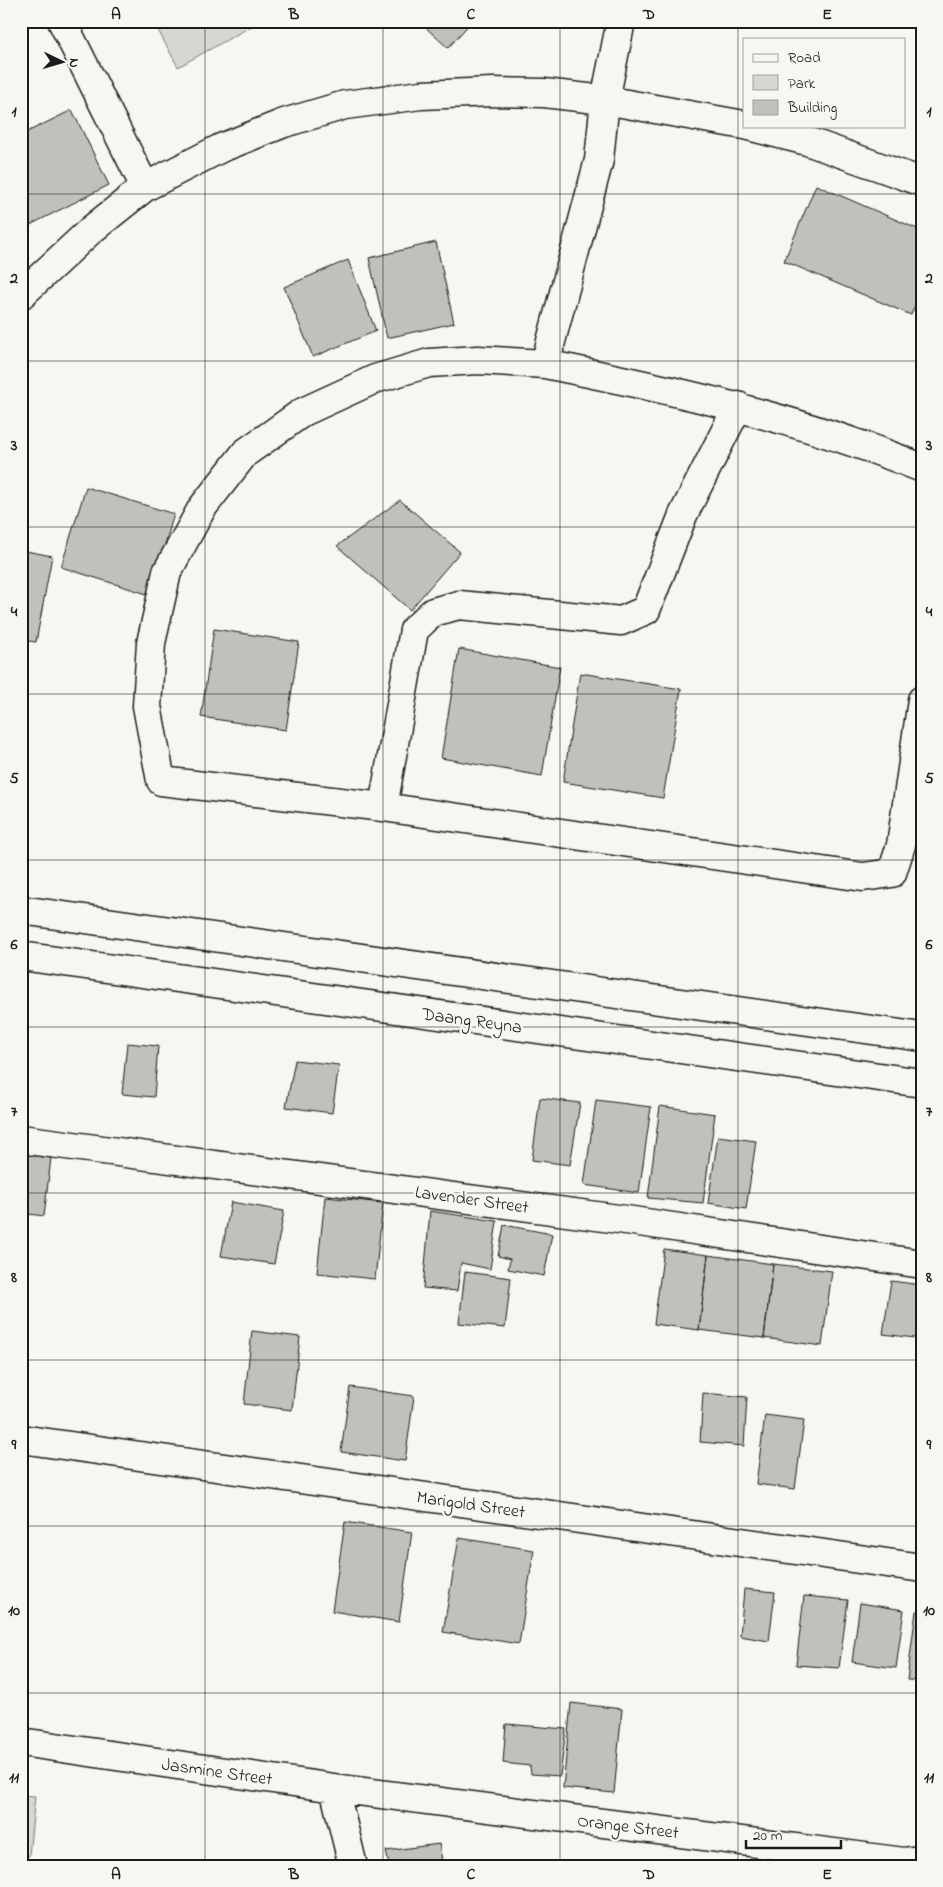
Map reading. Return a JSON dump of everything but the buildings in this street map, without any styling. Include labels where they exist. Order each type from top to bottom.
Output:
[{"type":"street","points":[[62,21],[145,187]]},
{"type":"street","points":[[545,364],[599,160],[605,100],[621,21]]},
{"type":"street","points":[[21,294],[91,230],[145,187],[221,148],[284,123],[345,105],[421,95],[492,92],[544,93],[605,100],[743,125]]},
{"type":"street","points":[[754,128],[807,141],[922,182]]},
{"type":"street","points":[[922,468],[868,446],[738,406],[677,391],[545,364],[478,360],[428,363],[375,379],[303,412],[245,453],[202,508],[167,572],[151,643],[147,706],[161,781],[383,807],[863,877],[892,874],[902,845],[922,700]]},
{"type":"street","points":[[383,807],[414,630],[433,612],[459,605],[621,621],[646,610],[683,515],[738,406]]},
{"type":"street","points":[[21,910],[922,1037]]},
{"type":"street","name":"Daang Reyna","points":[[21,956],[922,1083]]},
{"type":"street","name":"Lavender Street","points":[[21,1139],[626,1220],[922,1264]]},
{"type":"street","name":"Marigold Street","points":[[21,1439],[922,1568]]},
{"type":"street","name":"Jasmine Street","points":[[21,1742],[334,1788]]},
{"type":"street","points":[[334,1788],[353,1866]]},
{"type":"street","name":"Orange Street","points":[[334,1788],[904,1862],[922,1860]]},
{"type":"green space","points":[[153,21],[261,21],[178,67]]},
{"type":"green space","points":[[21,1795],[35,1796],[29,1856],[21,1856]]}]
